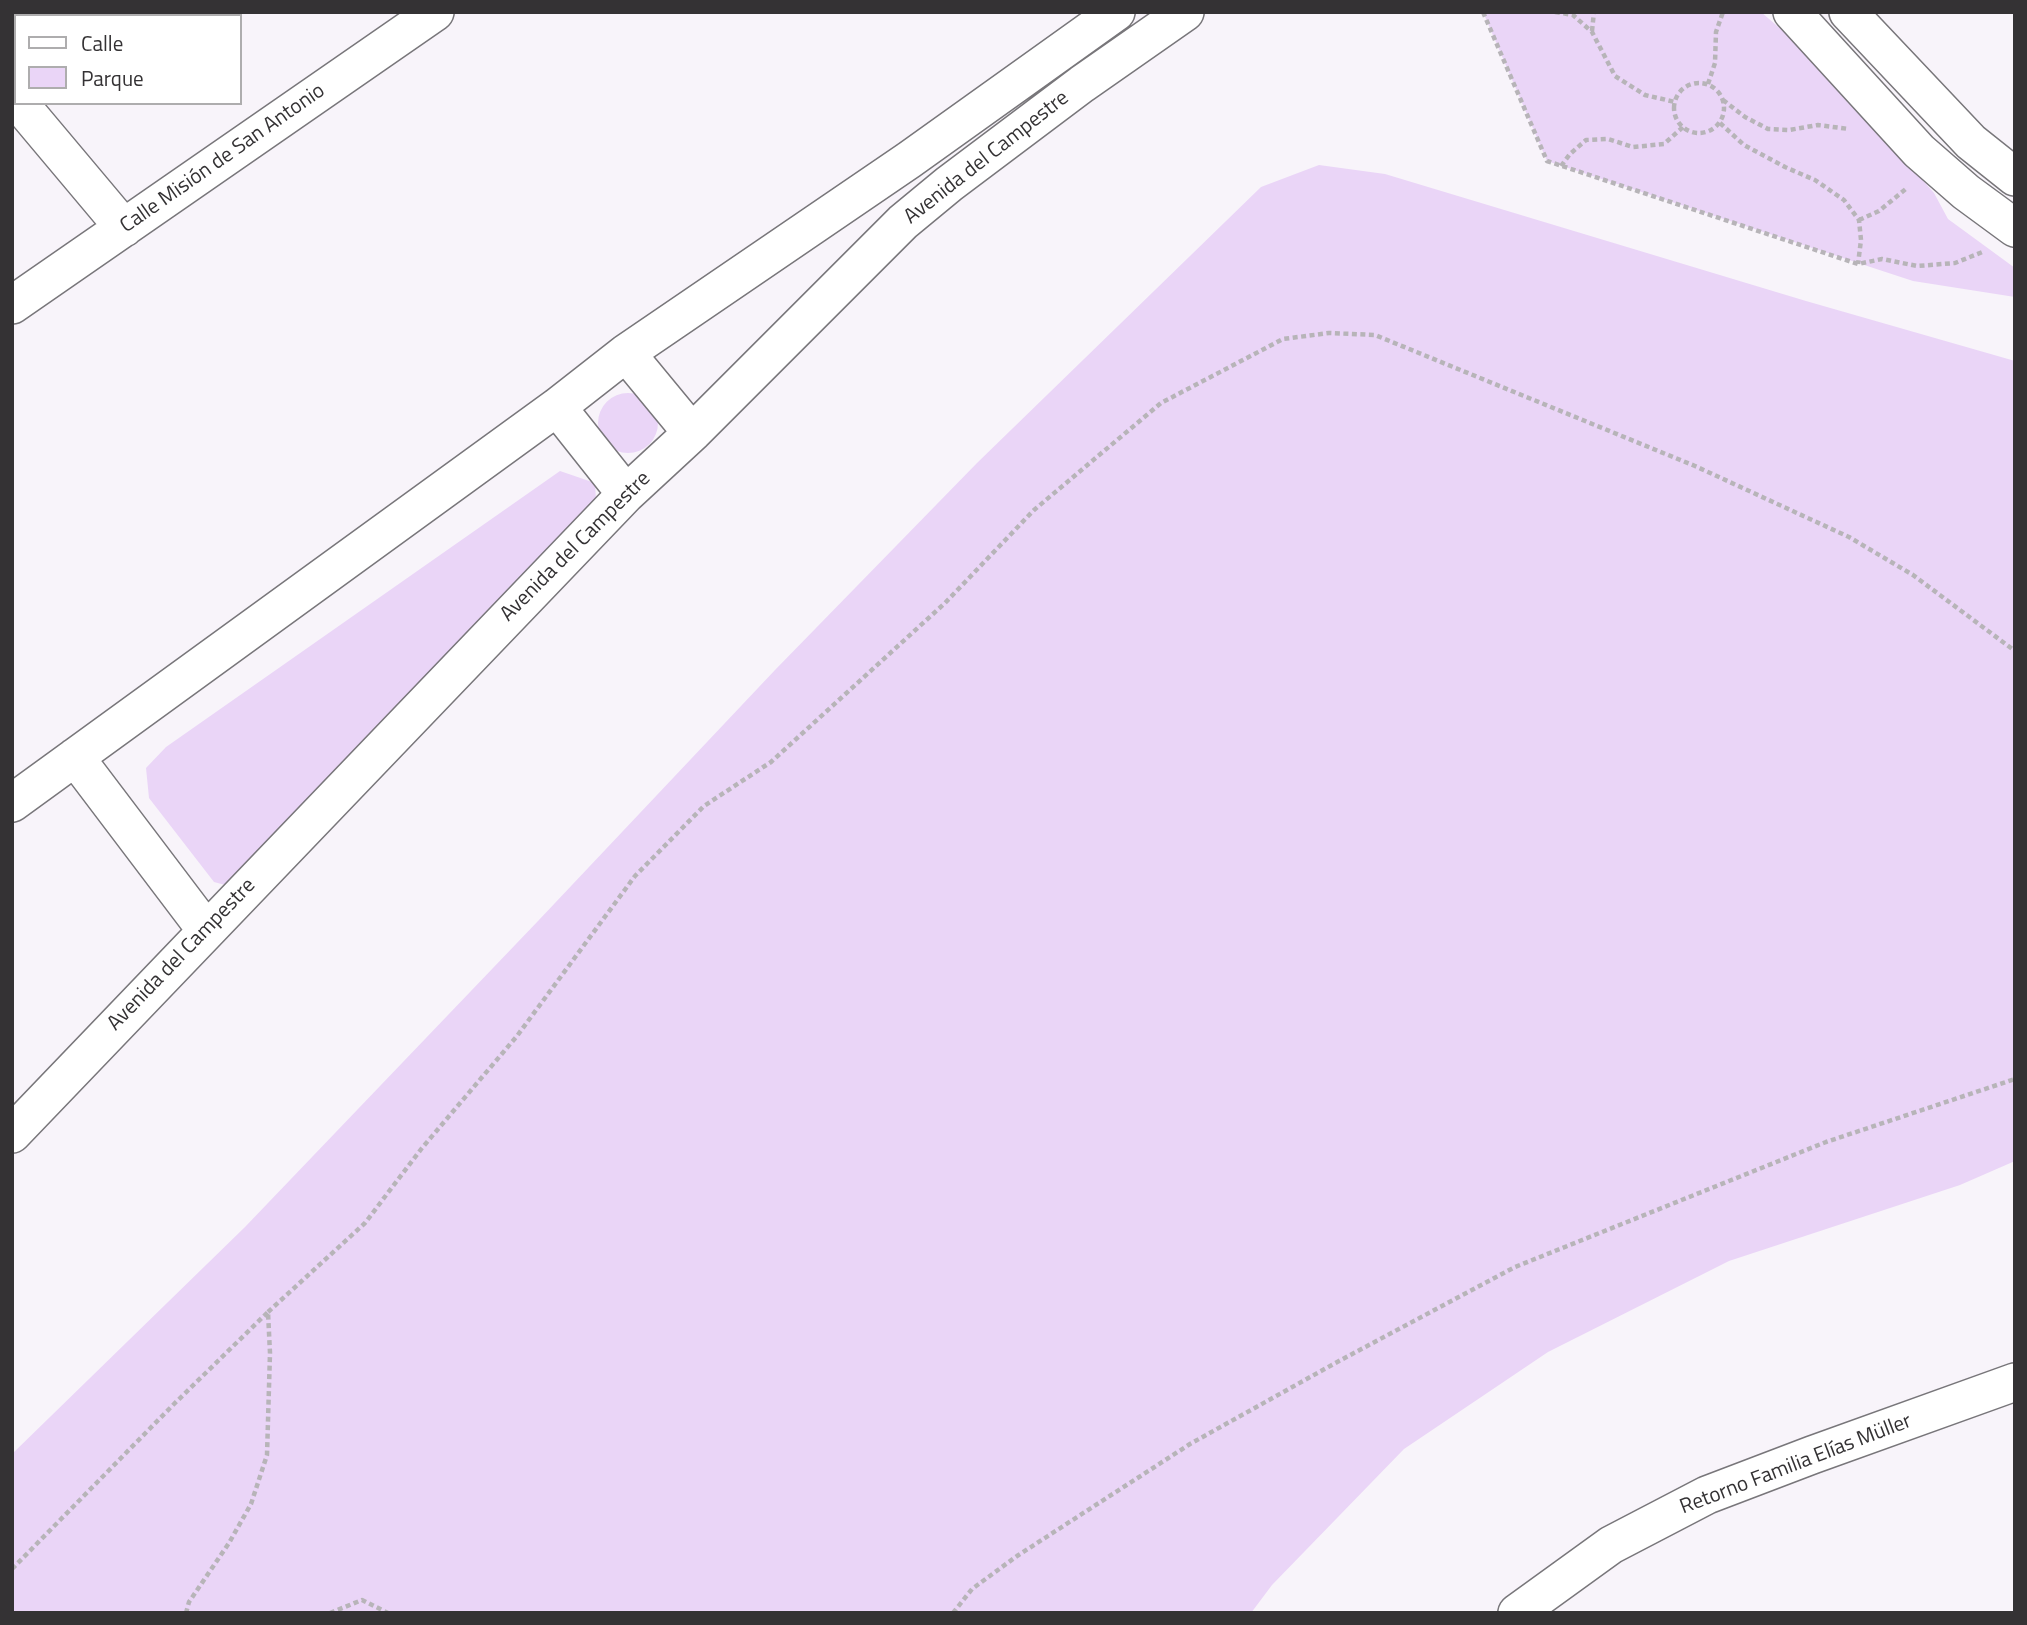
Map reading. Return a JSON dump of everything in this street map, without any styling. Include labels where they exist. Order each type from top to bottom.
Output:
[{"type":"street","name":"Calle Misión de San Antonio","points":[[12,305],[435,12]]},
{"type":"street","name":"Avenida del Campestre","points":[[12,803],[557,407],[626,353],[909,160],[1116,12]]},
{"type":"street","name":"Avenida del Campestre","points":[[12,1134],[626,494],[692,433],[903,222],[1082,84],[1185,12]]},
{"type":"street","points":[[1848,12],[1971,142],[2015,177]]},
{"type":"street","points":[[1804,16],[1919,151],[1966,192],[2002,238]]},
{"type":"street","points":[[20,105],[124,228]]},
{"type":"street","points":[[626,353],[692,433]]},
{"type":"street","points":[[557,407],[626,494]]},
{"type":"street","points":[[75,757],[206,930]]},
{"type":"street","name":"Retorno Familia Elías Müller","points":[[1517,1613],[1611,1545],[1707,1495],[2015,1382]]},
{"type":"path","points":[[1555,12],[1573,15],[1592,32],[1615,76],[1644,95],[1675,102]]},
{"type":"path","points":[[1592,32],[1594,12]]},
{"type":"path","points":[[1708,84],[1715,63],[1716,32],[1723,12]]},
{"type":"path","points":[[1484,13],[1547,161],[1858,264],[1882,259],[1917,266],[1955,263],[2002,238]]},
{"type":"path","points":[[1691,84],[1708,84],[1720,93],[1723,100],[1725,107],[1720,123],[1706,132],[1690,131],[1683,127],[1675,116],[1678,94],[1691,84]]},
{"type":"path","points":[[1723,100],[1745,117],[1768,129],[1789,130],[1818,125],[1855,130]]},
{"type":"path","points":[[1720,123],[1744,145],[1815,180],[1844,200],[1859,220],[1861,240],[1858,264]]},
{"type":"path","points":[[1561,166],[1570,154],[1587,140],[1608,139],[1633,147],[1664,144],[1683,127]]},
{"type":"path","points":[[1859,220],[1879,211],[1912,185]]},
{"type":"path","points":[[12,1569],[174,1404],[268,1312],[365,1223],[422,1148],[517,1037],[635,876],[704,806],[782,753],[945,603],[1034,510],[1161,403],[1283,338],[1329,333],[1375,335],[1695,466],[1849,537],[1913,575],[2015,651]]},
{"type":"path","points":[[953,1613],[972,1589],[1017,1556],[1190,1444],[1515,1267],[1826,1142],[2015,1079]]},
{"type":"path","points":[[186,1613],[189,1602],[229,1543],[251,1504],[267,1455],[270,1353],[268,1312]]},
{"type":"path","points":[[330,1613],[362,1600],[388,1613]]},
{"type":"green space","points":[[1483,12],[1761,12],[1820,63],[1934,193],[1948,219],[2015,268],[2015,297],[1913,281],[1547,161]]},
{"type":"green space","points":[[1319,165],[1385,174],[2015,361],[2015,1161],[1960,1185],[1729,1261],[1548,1352],[1404,1449],[1272,1585],[1251,1613],[12,1613],[12,1454],[245,1227],[775,670],[977,463],[1261,187]]},
{"type":"green space","points":[[628,393],[649,402],[658,423],[649,444],[628,453],[607,444],[598,423],[607,402]]},
{"type":"green space","points":[[560,471],[595,483],[597,518],[240,889],[214,882],[149,798],[146,768],[166,747]]}]
